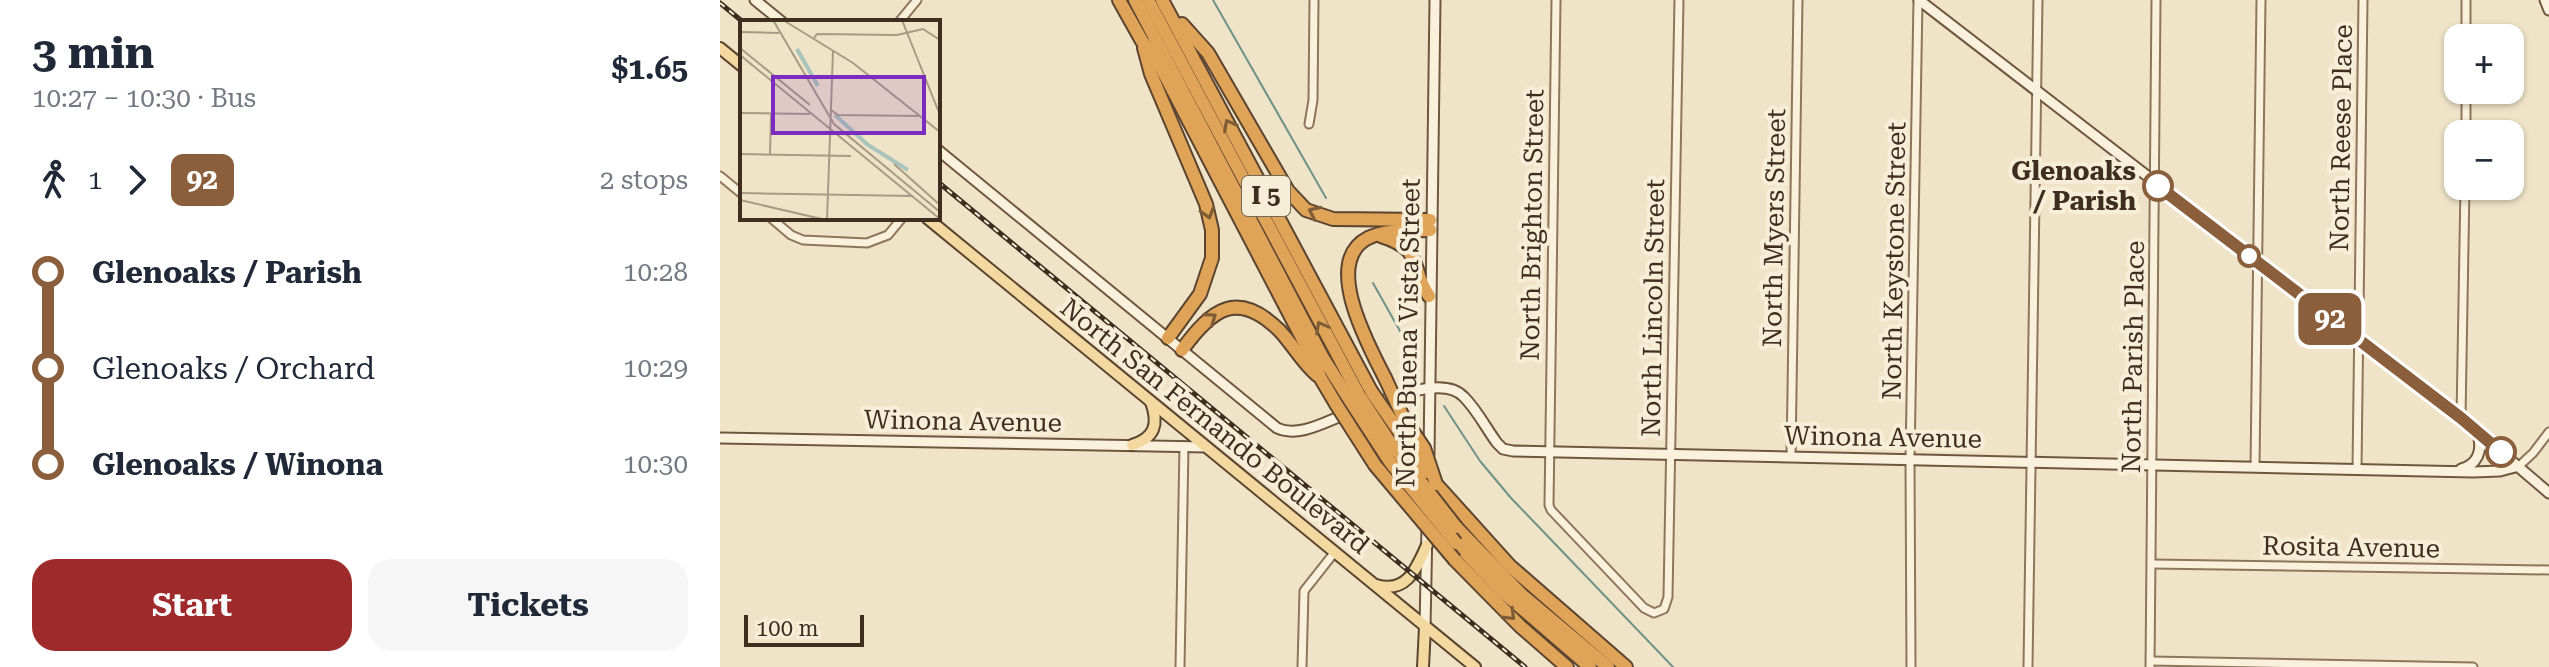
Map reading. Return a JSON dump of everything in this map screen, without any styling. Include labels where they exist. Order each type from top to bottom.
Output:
[{"type":"highway","name":"I 5","points":[[1119,0],[1142,41],[1156,58],[1320,377],[1354,398],[1510,566],[1626,667]]},
{"type":"highway","points":[[1135,0],[1323,358],[1456,527],[1521,594],[1608,667]]},
{"type":"highway","points":[[1148,0],[1390,462],[1456,543],[1523,610],[1590,667]]},
{"type":"highway","name":"I 5","points":[[1163,2],[1354,398],[1375,465],[1455,560],[1520,626],[1567,667]]},
{"type":"highway","points":[[1163,2],[1208,53],[1288,191],[1306,210],[1333,219],[1430,225]]},
{"type":"highway","points":[[1142,41],[1151,74],[1206,204],[1212,230],[1212,258],[1200,294],[1168,338]]},
{"type":"highway","points":[[1430,225],[1378,235],[1362,242],[1351,256],[1347,278],[1356,312],[1403,417],[1424,448],[1436,484]]},
{"type":"highway","points":[[1378,235],[1394,240],[1414,257],[1422,287],[1429,296]]},
{"type":"highway","points":[[1182,350],[1207,318],[1219,311],[1234,308],[1251,311],[1265,318],[1281,333],[1320,377]]},
{"type":"main road","points":[[720,48],[740,64]]},
{"type":"main road","name":"North San Fernando Boulevard","points":[[929,220],[1475,667]]},
{"type":"main road","points":[[1132,445],[1149,438],[1155,428],[1150,400]]},
{"type":"main road","points":[[1371,584],[1389,588],[1405,583],[1415,572],[1427,545]]},
{"type":"main road","name":"North Buena Vista Street","points":[[1423,667],[1425,627]]},
{"type":"street","points":[[755,0],[780,20]]},
{"type":"street","points":[[901,20],[917,0]]},
{"type":"street","points":[[1309,124],[1313,100],[1314,0]]},
{"type":"street","name":"North Buena Vista Street","points":[[1425,627],[1435,0]]},
{"type":"street","name":"North Brighton Street","points":[[1556,0],[1549,505],[1644,608],[1658,613]]},
{"type":"street","name":"North Lincoln Street","points":[[1658,613],[1667,605],[1668,597],[1679,0]]},
{"type":"street","name":"North Myers Street","points":[[1791,457],[1798,0]]},
{"type":"street","points":[[1919,0],[2461,418],[2549,493]]},
{"type":"street","name":"North Keystone Street","points":[[1911,667],[1910,459],[1919,0]]},
{"type":"street","points":[[2028,667],[2038,0]]},
{"type":"street","name":"North Parish Place","points":[[2150,664],[2156,0]]},
{"type":"street","points":[[2255,467],[2261,0]]},
{"type":"street","name":"North Reese Place","points":[[2357,469],[2363,0]]},
{"type":"street","points":[[2466,0],[2466,24]]},
{"type":"street","points":[[2545,0],[2549,10]]},
{"type":"street","name":"North San Fernando Boulevard","points":[[940,152],[1282,431]]},
{"type":"street","points":[[720,176],[740,192]]},
{"type":"street","points":[[2461,418],[2465,200]]},
{"type":"street","points":[[773,220],[791,235],[803,240],[867,243],[888,235],[900,220]]},
{"type":"street","name":"Winona Avenue","points":[[1282,431],[1299,431],[1409,392],[1447,388],[1464,395],[1503,449],[2454,471],[2500,471],[2519,466]]},
{"type":"street","points":[[2454,471],[2469,467],[2478,458],[2481,444],[2476,431]]},
{"type":"street","points":[[2519,466],[2549,432]]},
{"type":"street","name":"Winona Avenue","points":[[720,438],[1206,447]]},
{"type":"street","points":[[1180,667],[1184,446]]},
{"type":"street","points":[[1302,667],[1303,594],[1334,553]]},
{"type":"street","name":"Rosita Avenue","points":[[2152,564],[2549,570]]},
{"type":"street","points":[[2150,664],[2473,667]]},
{"type":"waterway","points":[[1213,0],[1326,198]]},
{"type":"waterway","points":[[1373,283],[1414,356]]},
{"type":"waterway","points":[[1444,406],[1480,461],[1511,498],[1673,667]]},
{"type":"railway","points":[[720,3],[741,20]]},
{"type":"railway","points":[[940,184],[1525,667]]},
{"type":"bus line","name":"92","points":[[2158,186],[2501,452]]},
{"type":"place","name":"Glenoaks / Parish","points":[[2158,186]]}]
